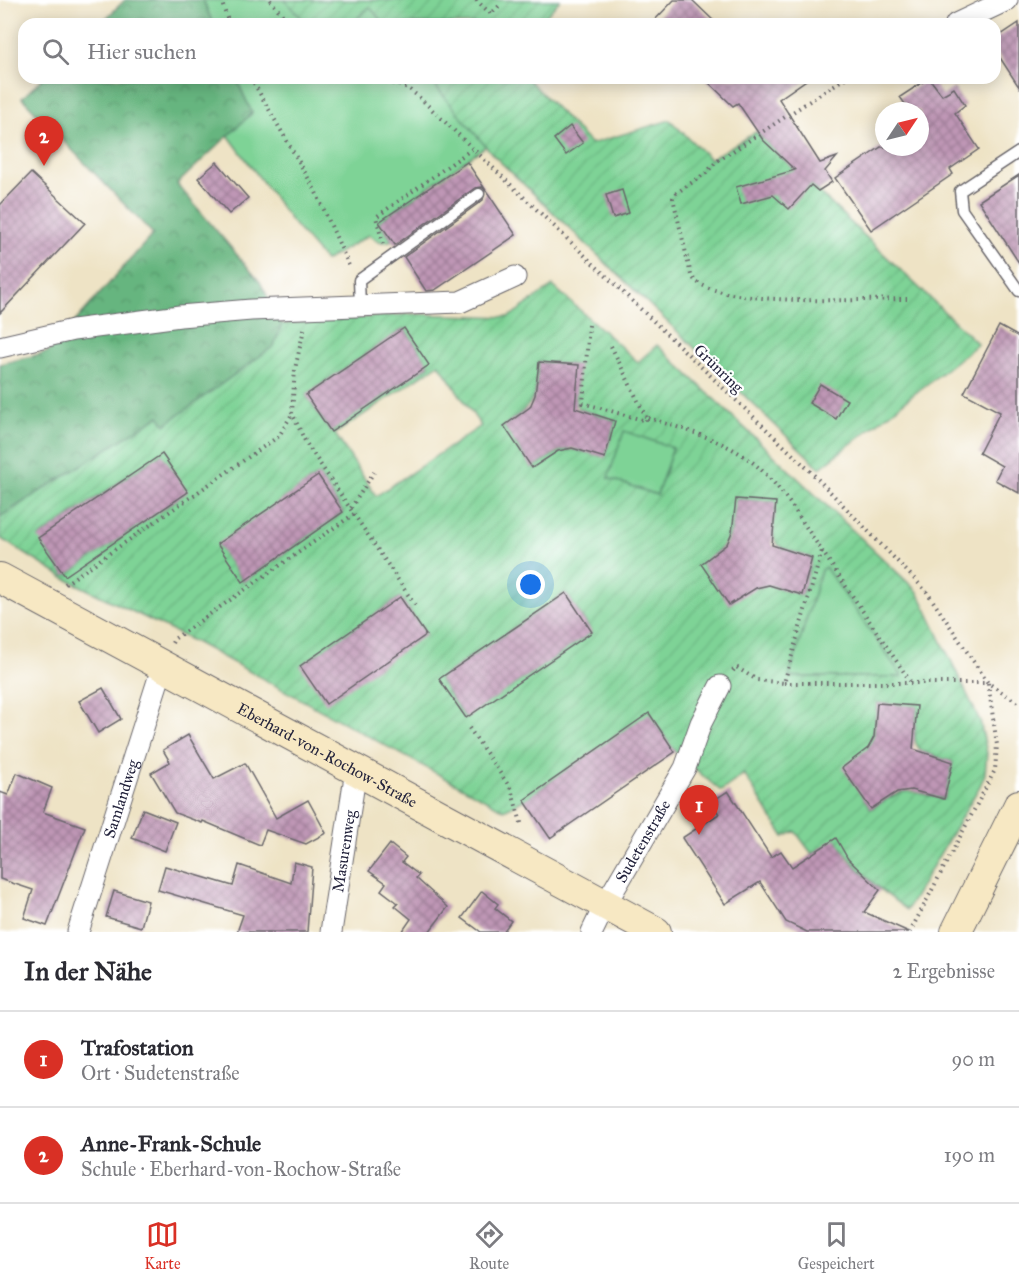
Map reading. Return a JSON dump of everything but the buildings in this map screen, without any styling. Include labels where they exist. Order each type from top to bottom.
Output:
[{"type":"main road","name":"Eberhard-von-Rochow-Straße","points":[[0,578],[656,932]]},
{"type":"main road","points":[[956,932],[1019,805]]},
{"type":"street","points":[[968,18],[1006,0]]},
{"type":"street","points":[[0,347],[73,330],[129,321],[250,310],[460,302],[515,277]]},
{"type":"street","name":"Samlandweg","points":[[78,932],[163,665]]},
{"type":"street","name":"Sudetenstraße","points":[[592,932],[605,905],[685,768],[701,723],[720,686]]},
{"type":"street","name":"Masurenweg","points":[[331,932],[356,770]]},
{"type":"lane","points":[[1019,152],[960,191],[962,210],[1019,291]]},
{"type":"lane","points":[[360,306],[359,280],[479,194]]},
{"type":"path","points":[[221,0],[227,18]]},
{"type":"path","points":[[270,0],[285,18]]},
{"type":"path","points":[[476,0],[491,14],[500,4]]},
{"type":"path","points":[[254,84],[315,190],[341,244],[352,272],[360,306]]},
{"type":"path","name":"Grünring","points":[[395,84],[408,88],[809,470],[927,592],[988,683],[1019,703]]},
{"type":"path","points":[[836,84],[716,162],[706,173],[675,194],[690,275],[698,284],[706,288],[752,298],[908,299]]},
{"type":"path","points":[[388,259],[376,226],[376,217],[472,149]]},
{"type":"path","points":[[41,600],[279,436],[292,413],[296,369],[309,308]]},
{"type":"path","points":[[589,325],[584,404],[646,421],[646,417]]},
{"type":"path","points":[[611,346],[646,417],[712,439],[756,465],[779,491],[822,551],[910,682]]},
{"type":"path","points":[[292,413],[306,443],[415,605]]},
{"type":"path","points":[[351,508],[374,472]]},
{"type":"path","points":[[163,665],[174,639],[354,514]]},
{"type":"path","points":[[784,683],[822,551]]},
{"type":"path","points":[[720,686],[736,667],[757,680],[784,683],[988,683],[997,746],[995,771],[910,932]]},
{"type":"path","points":[[470,728],[511,789],[522,826]]},
{"type":"green space","points":[[125,0],[203,0],[210,18],[106,18]]},
{"type":"green space","points":[[203,0],[285,0],[302,18],[210,18]]},
{"type":"green space","points":[[285,0],[560,0],[544,18],[379,18],[370,7],[358,18],[302,18]]},
{"type":"green space","points":[[370,7],[379,18],[358,18]]},
{"type":"green space","points":[[37,84],[239,84],[252,113],[177,184],[260,282],[282,324],[274,346],[165,425],[159,416],[0,517],[0,364],[48,352],[153,234],[22,98]]},
{"type":"green space","points":[[239,84],[434,84],[486,146],[379,222],[392,240],[383,242],[369,235],[325,261],[292,222],[228,135],[252,113]]},
{"type":"green space","points":[[434,84],[533,84],[591,144],[670,120],[710,159],[756,132],[978,344],[820,468],[492,154]]},
{"type":"green space","points":[[553,286],[638,362],[657,345],[918,592],[980,721],[987,753],[985,774],[980,786],[907,910],[868,878],[836,839],[812,854],[795,831],[784,837],[744,774],[721,791],[675,752],[649,714],[524,800],[504,810],[197,643],[64,578],[0,538],[0,517],[159,416],[165,425],[274,346],[282,324],[411,314],[509,317]],"holes":[[[404,328],[429,365],[330,431],[306,395]],[[539,362],[578,365],[575,403],[580,409],[615,421],[605,457],[567,450],[554,454],[532,468],[504,426],[528,405],[535,393]],[[439,364],[481,426],[376,496],[335,434]],[[624,431],[673,448],[657,495],[608,478]],[[161,454],[187,492],[65,576],[39,537]],[[318,475],[343,512],[243,582],[218,545]],[[736,499],[775,502],[773,528],[776,542],[787,550],[812,558],[802,595],[769,585],[756,588],[716,583],[701,564],[725,543],[732,530]],[[825,567],[902,677],[789,677],[821,570]],[[566,593],[592,632],[465,718],[439,679]],[[400,597],[426,635],[300,666]],[[877,703],[917,707],[915,733],[917,746],[929,754],[953,762],[944,799],[906,792],[893,796],[871,809],[857,788],[868,748],[874,737]]]},
{"type":"green space","points":[[624,430],[673,448],[657,495],[607,478]]},
{"type":"green space","points":[[826,566],[903,677],[789,677],[821,570]]},
{"type":"place","name":"Anne-Frank-Schule","points":[[44,166]]},
{"type":"place","name":"Trafostation","points":[[699,835]]}]
